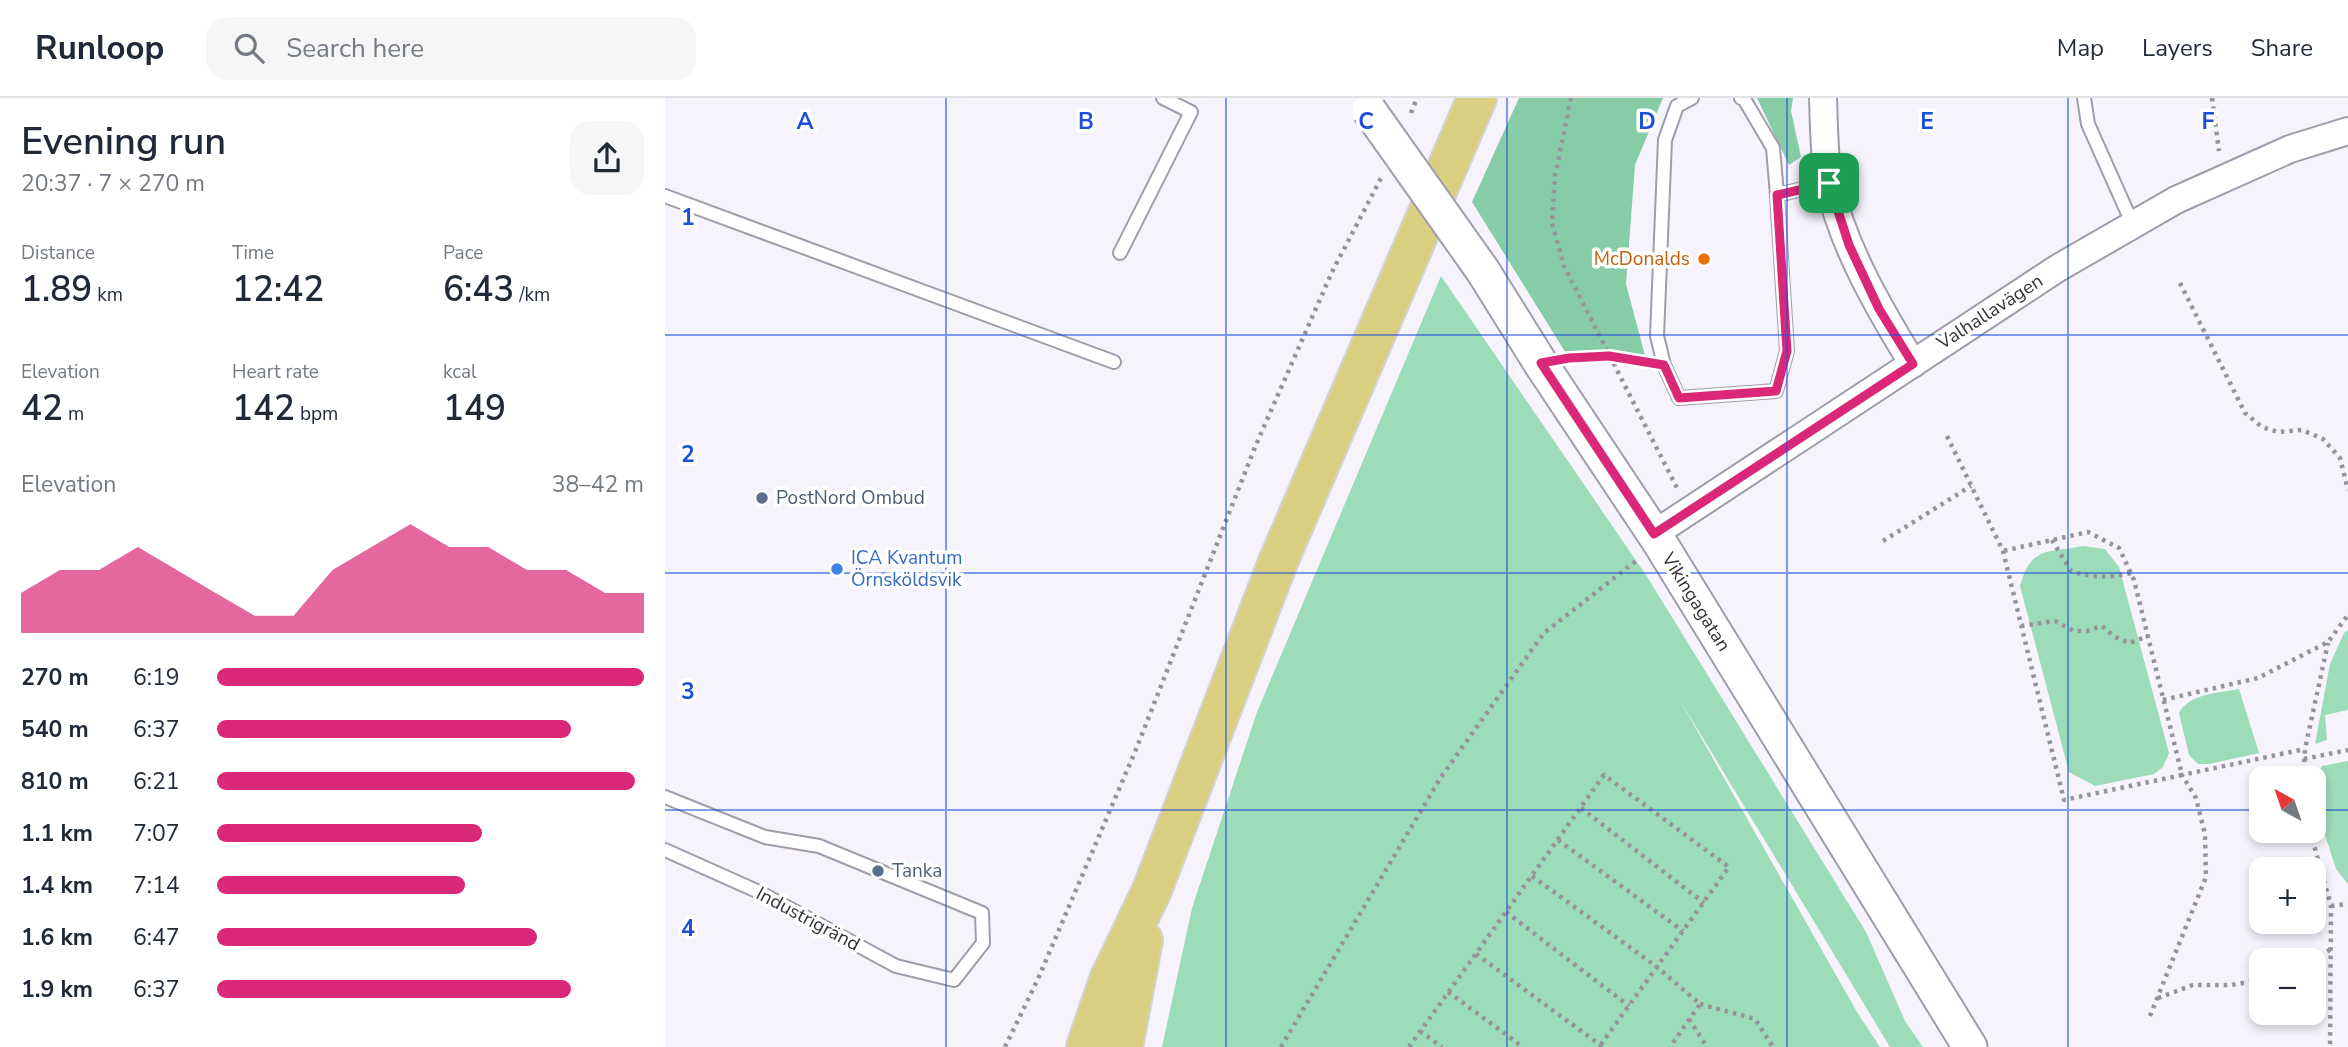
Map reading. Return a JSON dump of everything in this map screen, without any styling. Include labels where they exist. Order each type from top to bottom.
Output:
[{"type":"highway","points":[[1086,1047],[1109,980],[1152,890],[1278,562],[1477,98]]},
{"type":"highway","points":[[1125,1043],[1152,890]]},
{"type":"street","points":[[1823,98],[1829,183],[1849,245],[1879,309],[1913,364]]},
{"type":"street","name":"Vikingagatan","points":[[1364,104],[1483,271],[1657,538],[1970,1047]]},
{"type":"street","name":"Valhallavägen","points":[[1657,538],[1689,511],[2058,268],[2176,200],[2290,149],[2348,131]]},
{"type":"lane","points":[[1120,253],[1191,112],[1163,98]]},
{"type":"lane","points":[[1692,98],[1677,106],[1665,140],[1657,336],[1664,365],[1679,398],[1776,391],[1787,351],[1773,148],[1741,98]]},
{"type":"lane","points":[[2084,98],[2088,124],[2133,225]]},
{"type":"lane","points":[[1777,195],[1829,183]]},
{"type":"lane","points":[[665,196],[1114,362]]},
{"type":"lane","name":"Industrigränd","points":[[665,796],[765,838],[819,846],[982,913],[982,943],[954,981],[896,966],[759,892],[665,850]]},
{"type":"path","points":[[1407,121],[1417,98]]},
{"type":"path","points":[[1571,98],[1555,176],[1552,223],[1565,266],[1689,511]]},
{"type":"path","points":[[2212,98],[2223,179]]},
{"type":"path","points":[[1005,1047],[1038,979],[1137,747],[1255,447],[1332,272],[1386,166]]},
{"type":"path","points":[[2180,283],[2245,414],[2262,427],[2278,432],[2302,430],[2323,439],[2340,458],[2348,490]]},
{"type":"path","points":[[1541,363],[1569,358],[1609,356],[1664,365]]},
{"type":"path","points":[[1947,436],[2003,551],[2064,800],[2305,749]]},
{"type":"path","points":[[1883,541],[1971,485]]},
{"type":"path","points":[[2003,551],[2088,532],[2119,548],[2131,573],[2182,775],[2196,798],[2205,834],[2206,877],[2150,1016]]},
{"type":"path","points":[[1281,1047],[1441,777],[1544,633],[1657,538]]},
{"type":"path","points":[[2052,540],[2071,570],[2089,576],[2110,577],[2131,573]]},
{"type":"path","points":[[2304,766],[2328,642],[2348,615]]},
{"type":"path","points":[[2021,626],[2055,621],[2074,631],[2087,631],[2102,626],[2115,637],[2129,643],[2148,636]]},
{"type":"path","points":[[2164,700],[2258,678],[2328,642]]},
{"type":"path","points":[[2304,759],[2348,750]]},
{"type":"path","points":[[1409,1047],[1448,992],[1605,775],[1730,867],[1601,1046],[1476,954]]},
{"type":"path","points":[[1581,808],[1704,903]]},
{"type":"path","points":[[1558,840],[1683,931]]},
{"type":"path","points":[[2314,844],[2331,905],[2330,1047]]},
{"type":"path","points":[[1532,876],[1657,967],[1700,1004],[1755,1019],[1773,1047]]},
{"type":"path","points":[[2331,905],[2348,904]]},
{"type":"path","points":[[1506,912],[1629,1006]]},
{"type":"path","points":[[2326,952],[2331,949]]},
{"type":"path","points":[[2157,999],[2193,985],[2249,982]]},
{"type":"path","points":[[1448,992],[1523,1047]]},
{"type":"path","points":[[1669,1047],[1700,1004]]},
{"type":"path","points":[[1689,1019],[1707,1047]]},
{"type":"path","points":[[1420,1031],[1442,1047]]},
{"type":"green space","points":[[1519,98],[1663,98],[1635,165],[1626,284],[1647,363],[1609,356],[1569,358],[1472,202]]},
{"type":"green space","points":[[1757,98],[1793,98],[1791,111],[1801,157],[1789,165]]},
{"type":"green space","points":[[1441,276],[1646,575],[1866,932],[1905,1021],[1923,1047],[1890,1047],[1678,697],[1857,1012],[1880,1047],[1162,1047],[1192,908],[1257,712]]},
{"type":"green space","points":[[2083,546],[2105,549],[2119,567],[2169,753],[2163,767],[2154,774],[2095,786],[2069,772],[2020,586],[2024,573],[2035,558],[2050,551]]},
{"type":"green space","points":[[2348,630],[2348,710],[2325,715],[2327,740],[2315,744],[2330,664],[2344,633]]},
{"type":"green space","points":[[2239,689],[2259,753],[2198,764],[2189,755],[2179,713],[2190,701],[2197,698]]},
{"type":"green space","points":[[2348,761],[2348,884],[2336,869],[2326,838],[2326,766],[2322,766]]},
{"type":"place","name":"McDonalds","points":[[1704,259]]},
{"type":"place","name":"PostNord Ombud","points":[[762,498]]},
{"type":"place","name":"ICA Kvantum Örnsköldsvik","points":[[837,569]]},
{"type":"place","name":"Tanka","points":[[878,871]]},
{"type":"route","points":[[1829,183],[1849,245],[1879,309],[1913,364],[1654,534],[1541,363],[1569,358],[1609,356],[1664,365],[1679,398],[1776,391],[1787,351],[1777,195],[1829,183]]}]
